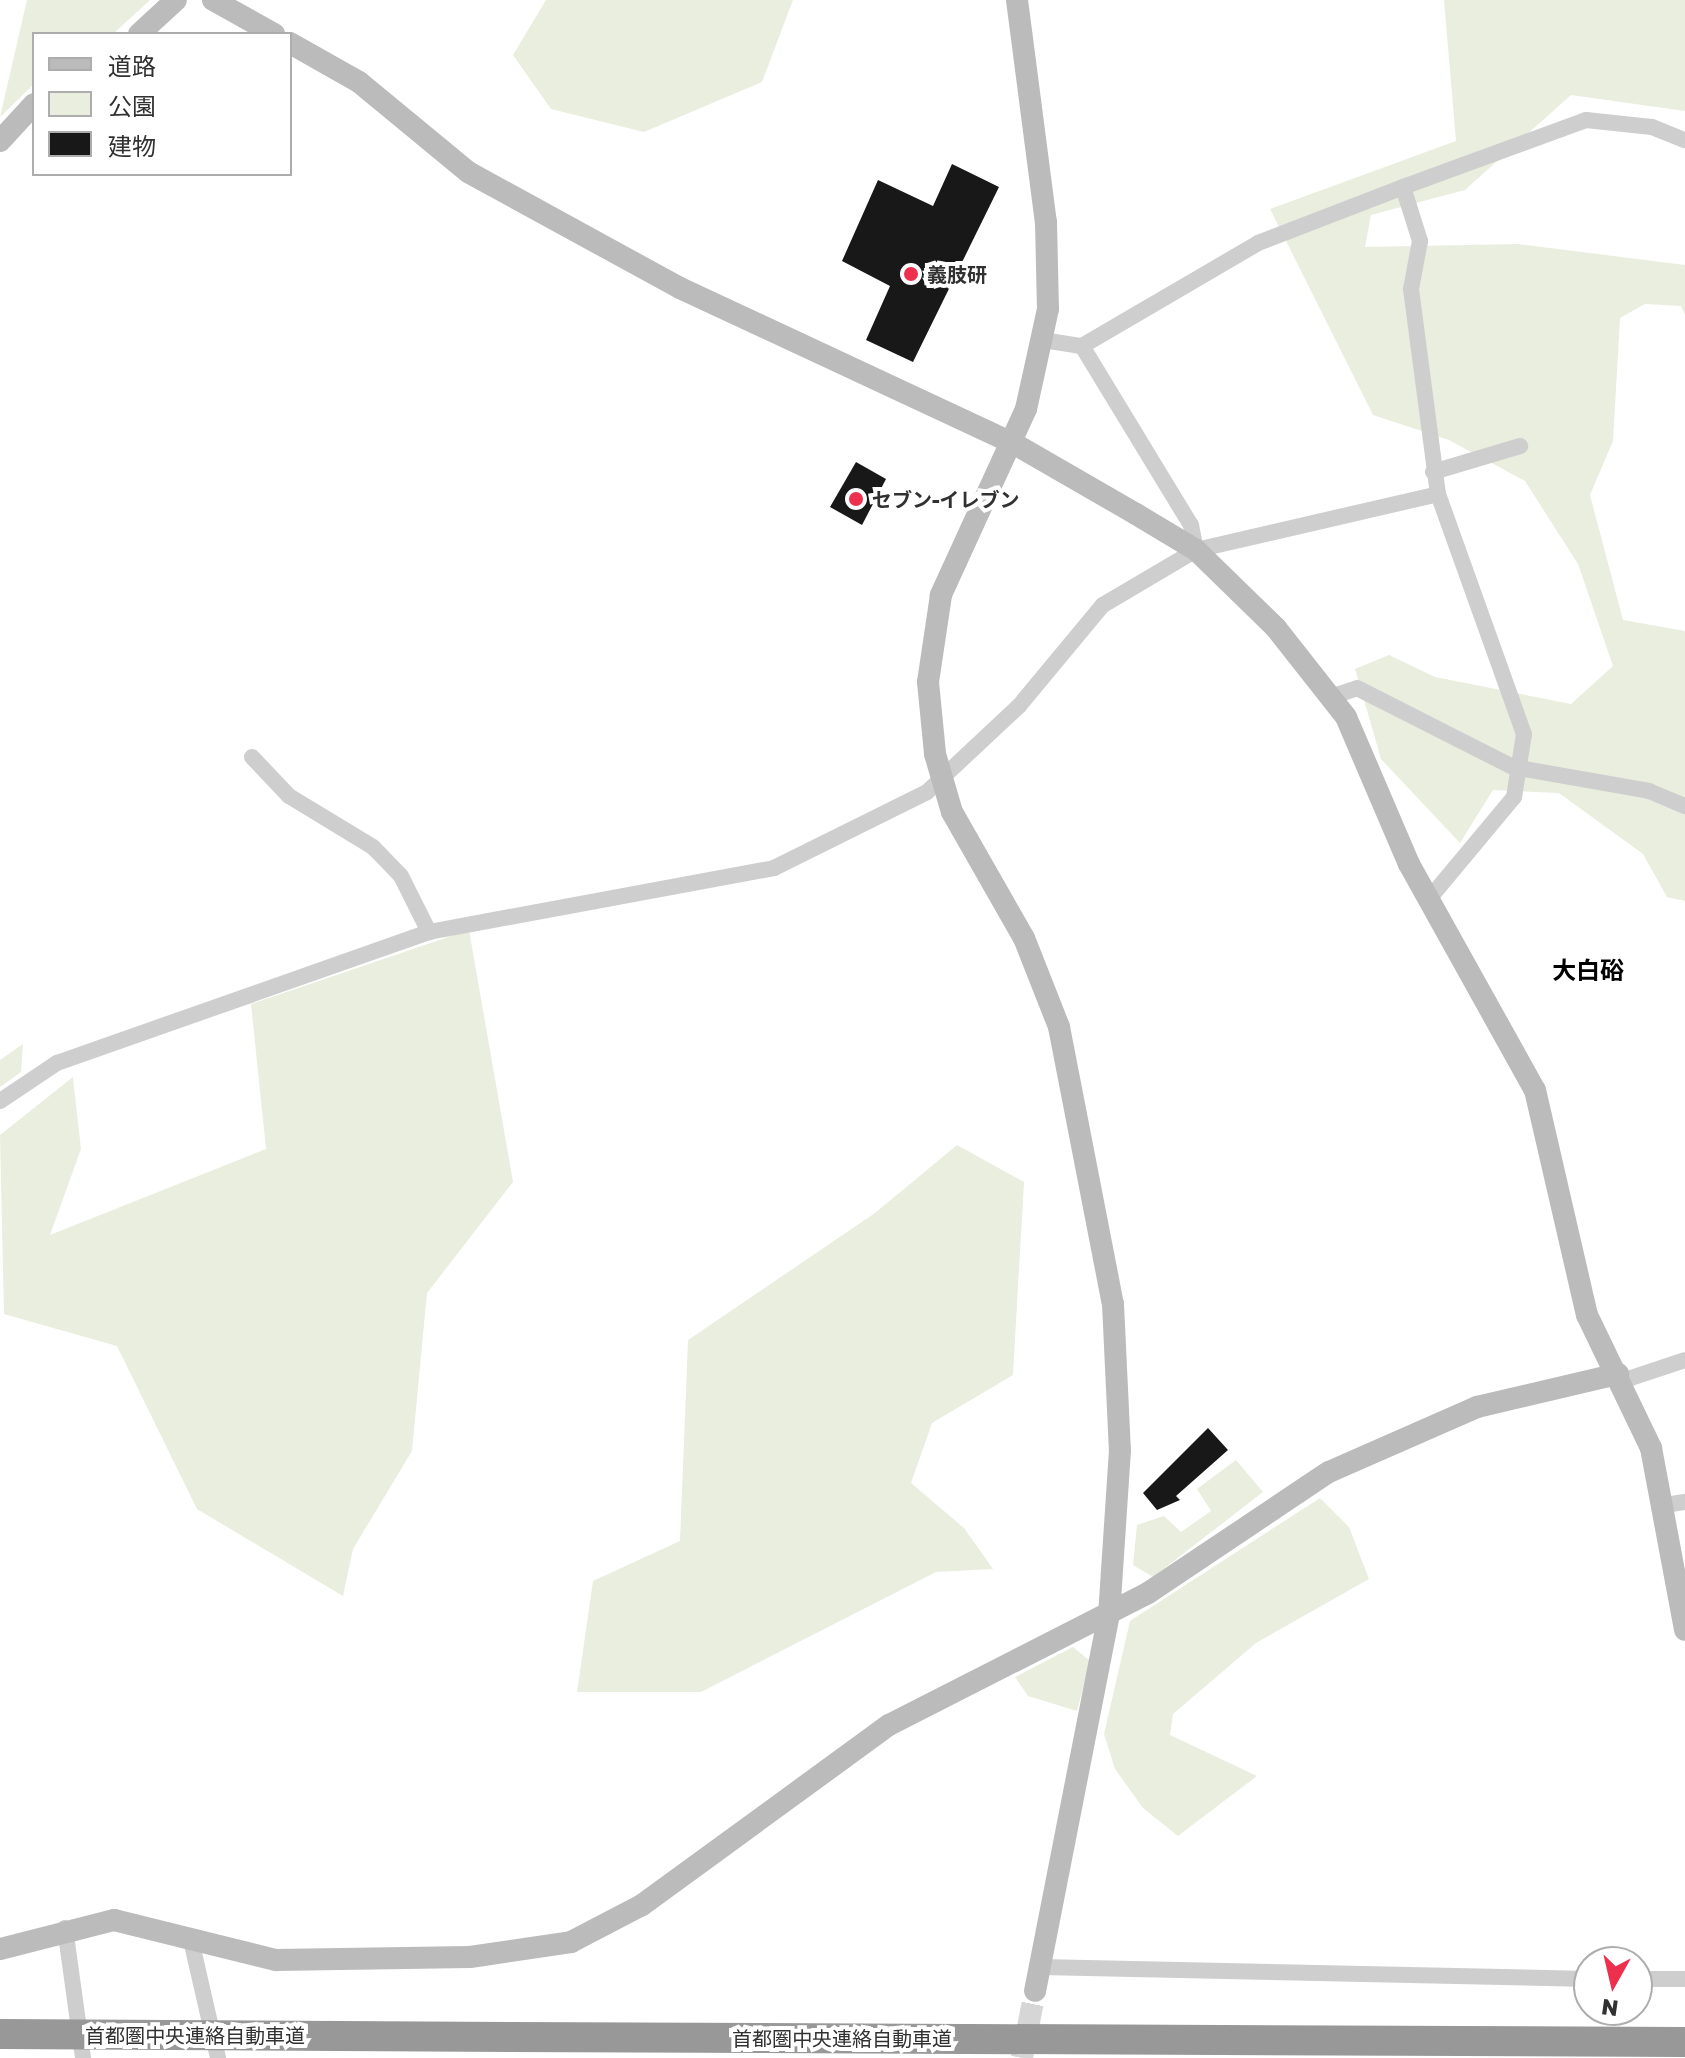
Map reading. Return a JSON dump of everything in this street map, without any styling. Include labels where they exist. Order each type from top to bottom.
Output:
[{"type":"highway","name":"首都圏中央連絡自動車道","points":[[0,2034],[1685,2042]]},
{"type":"street","points":[[141,32],[176,0]]},
{"type":"street","points":[[213,0],[270,32]]},
{"type":"street","points":[[1017,0],[1049,254],[1043,340],[1013,443],[965,530],[933,626],[929,708],[940,776],[962,832],[1038,967],[1079,1103],[1107,1261],[1118,1377],[1109,1614],[1035,1991]]},
{"type":"street","points":[[292,44],[359,82],[468,172],[680,288],[1013,443],[1196,550],[1276,628],[1330,697],[1429,899],[1535,1090],[1579,1293],[1675,1504],[1685,1630]]},
{"type":"street","points":[[0,141],[32,106]]},
{"type":"street","points":[[1043,340],[1082,346],[1258,243],[1586,120],[1652,127],[1685,140]]},
{"type":"street","points":[[1403,187],[1420,241],[1411,289],[1433,472],[1438,494],[1524,734],[1524,769],[1514,797],[1429,899]]},
{"type":"street","points":[[1082,346],[1191,525],[1196,550]]},
{"type":"street","points":[[1433,472],[1520,446]]},
{"type":"street","points":[[0,1101],[57,1063],[429,932],[774,868],[927,792],[940,776],[1019,706],[1103,605],[1196,550],[1438,494]]},
{"type":"street","points":[[1330,697],[1357,688],[1524,769],[1649,791],[1685,806]]},
{"type":"street","points":[[252,757],[289,796],[373,847],[401,876],[429,932]]},
{"type":"street","points":[[0,1949],[65,1928],[114,1920],[276,1960],[470,1957],[571,1942],[630,1913],[889,1725],[1109,1614],[1329,1472],[1427,1424],[1685,1360]]},
{"type":"street","points":[[65,1928],[83,2058]]},
{"type":"street","points":[[191,1940],[218,2058]]},
{"type":"street","points":[[1040,1967],[1573,1979]]},
{"type":"street","points":[[1653,1979],[1685,1979]]},
{"type":"green space","points":[[27,0],[150,0],[115,32],[32,32],[32,86],[0,117]]},
{"type":"green space","points":[[546,0],[793,0],[762,82],[644,132],[551,109],[513,55]]},
{"type":"green space","points":[[1444,0],[1685,0],[1685,111],[1571,95],[1465,190],[1371,215],[1365,247],[1518,244],[1685,265],[1685,315],[1681,306],[1645,304],[1620,318],[1613,441],[1590,495],[1623,620],[1685,631],[1685,901],[1667,897],[1643,854],[1559,793],[1493,790],[1460,843],[1381,759],[1355,669],[1389,655],[1435,677],[1571,704],[1613,666],[1578,564],[1525,481],[1449,440],[1373,415],[1270,209],[1456,141]]},
{"type":"green space","points":[[469,930],[513,1182],[427,1293],[412,1451],[353,1549],[343,1596],[197,1509],[117,1346],[4,1314],[0,1135],[73,1077],[81,1149],[50,1235],[266,1149],[251,1004]]},
{"type":"green space","points":[[23,1044],[21,1072],[0,1087],[0,1060]]},
{"type":"green space","points":[[957,1145],[1024,1182],[1013,1375],[932,1423],[911,1483],[964,1528],[993,1569],[936,1572],[701,1692],[577,1692],[593,1581],[680,1541],[688,1340],[875,1213]]},
{"type":"green space","points":[[1236,1460],[1263,1492],[1153,1577],[1133,1565],[1137,1525],[1164,1516],[1181,1532],[1211,1511],[1197,1489]]},
{"type":"green space","points":[[1320,1498],[1349,1527],[1369,1579],[1256,1643],[1173,1714],[1170,1735],[1257,1776],[1178,1836],[1143,1808],[1115,1769],[1104,1734],[1130,1621]]},
{"type":"green space","points":[[1073,1647],[1090,1661],[1077,1711],[1028,1696],[1015,1677]]},
{"type":"building","name":"義肢研","points":[[952,164],[999,187],[913,362],[866,340],[890,286],[842,261],[878,180],[933,206]]},
{"type":"building","name":"セブン-イレブン","points":[[856,462],[886,479],[862,525],[830,507]]},
{"type":"building","points":[[1208,1428],[1228,1450],[1176,1496],[1180,1500],[1157,1510],[1143,1493]]},
{"type":"tunnel","points":[[1022,2058],[1035,1991]]},
{"type":"place","name":"義肢研","points":[[911,274]]},
{"type":"place","name":"セブン-イレブン","points":[[856,499]]},
{"type":"district","name":"大白硲","points":[[1588,970]]}]
